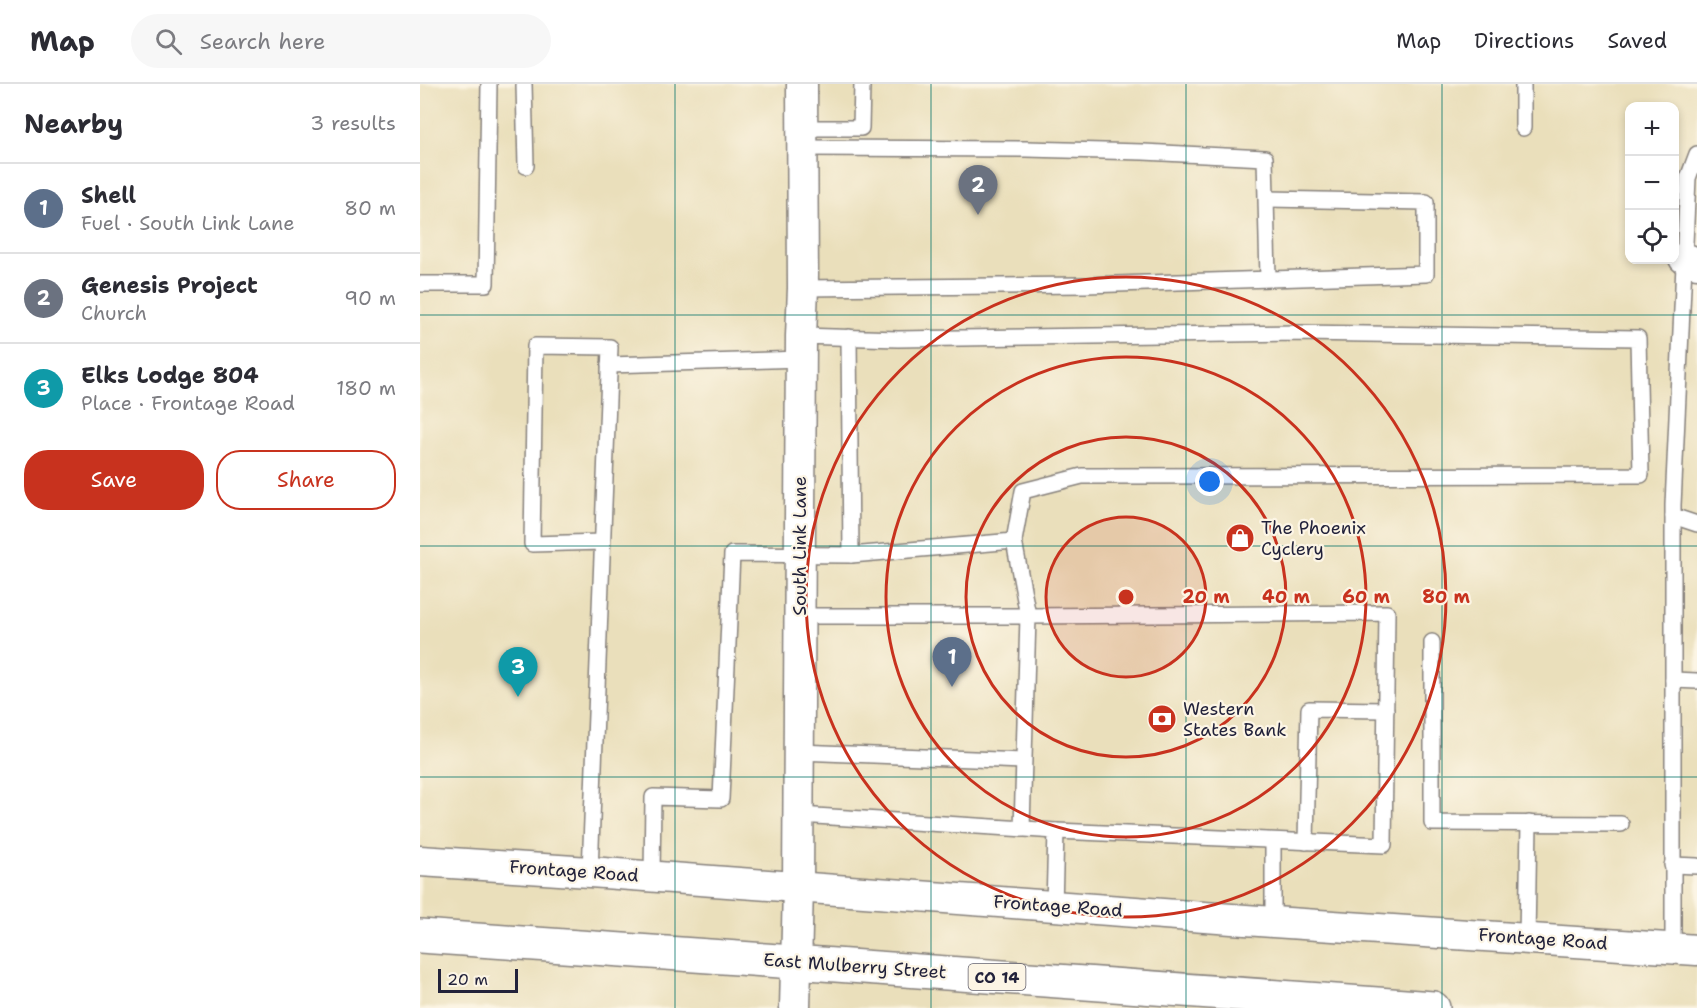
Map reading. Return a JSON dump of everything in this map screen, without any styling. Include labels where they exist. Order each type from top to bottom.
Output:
[{"type":"highway","name":"East Mulberry Street","points":[[420,936],[1433,1008]]},
{"type":"street","name":"South Link Lane","points":[[795,1008],[799,815],[803,288],[802,84]]},
{"type":"street","name":"Frontage Road","points":[[420,861],[1685,949]]},
{"type":"lane","points":[[420,284],[486,284],[489,84]]},
{"type":"lane","points":[[524,84],[526,165]]},
{"type":"lane","points":[[861,84],[861,149]]},
{"type":"lane","points":[[1523,84],[1523,128]]},
{"type":"lane","points":[[801,138],[861,128]]},
{"type":"lane","points":[[801,138],[861,149],[1026,149],[1265,158],[1268,278]]},
{"type":"lane","points":[[1685,949],[1672,865],[1673,516],[1691,261],[1688,177],[1697,154]]},
{"type":"lane","points":[[803,288],[1086,285],[1426,274],[1426,202],[1267,199]]},
{"type":"lane","points":[[609,365],[801,347],[849,337],[898,339],[1300,333],[1638,338],[1641,475],[1082,476],[1023,491],[1014,541],[1028,616],[1022,829]]},
{"type":"lane","points":[[849,337],[851,555]]},
{"type":"lane","points":[[590,872],[610,347],[535,346],[532,544],[602,542]]},
{"type":"lane","points":[[1673,516],[1697,524]]},
{"type":"lane","points":[[652,876],[653,797],[721,799],[732,554],[851,555],[1014,541]]},
{"type":"lane","points":[[799,616],[1387,613],[1384,846],[1056,831],[799,815]]},
{"type":"lane","points":[[1432,642],[1432,823],[1621,824]]},
{"type":"lane","points":[[1673,680],[1697,681]]},
{"type":"lane","points":[[1306,842],[1309,709],[1386,710]]},
{"type":"lane","points":[[799,752],[1023,761]]},
{"type":"lane","points":[[1527,938],[1528,823]]},
{"type":"lane","points":[[1053,906],[1056,831]]},
{"type":"lane","points":[[1273,841],[1273,922]]},
{"type":"lane","points":[[1672,865],[1697,866]]},
{"type":"place","name":"Genesis Project","points":[[978,215]]},
{"type":"place","name":"The Phoenix Cyclery","points":[[1240,538]]},
{"type":"place","name":"Shell","points":[[952,687]]},
{"type":"place","name":"Elks Lodge 804","points":[[518,697]]},
{"type":"place","name":"Western States Bank","points":[[1162,719]]}]
